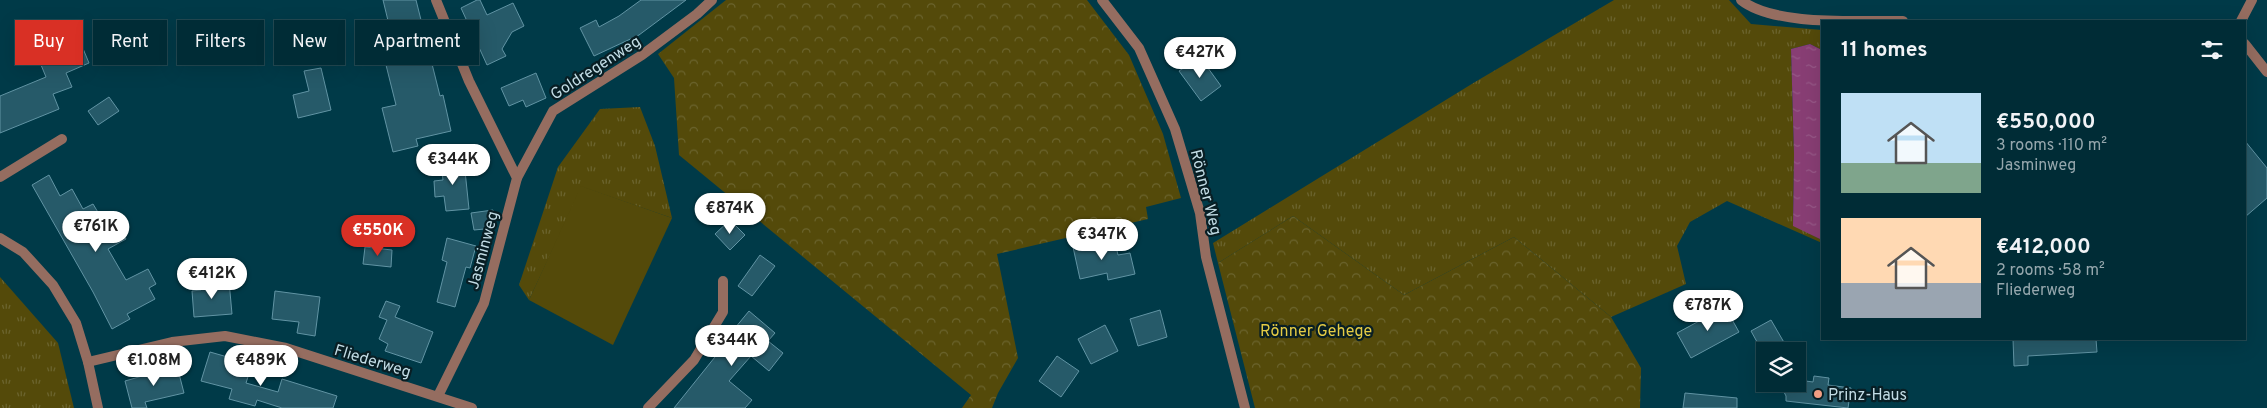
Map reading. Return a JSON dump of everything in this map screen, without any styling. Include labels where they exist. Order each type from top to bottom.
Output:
[{"type":"street","points":[[436,0],[469,81],[517,178]]},
{"type":"street","name":"Goldregenweg","points":[[517,178],[553,112],[642,55],[697,14],[712,0]]},
{"type":"street","name":"Rönner Weg","points":[[1102,0],[1139,48],[1175,130],[1200,213],[1206,257],[1245,408]]},
{"type":"street","points":[[1741,0],[1769,14],[1795,18],[1867,20]]},
{"type":"street","points":[[2242,20],[2252,0]]},
{"type":"street","points":[[2246,45],[2267,72]]},
{"type":"street","points":[[0,177],[62,139]]},
{"type":"street","name":"Jasminweg","points":[[438,396],[484,304],[517,178]]},
{"type":"street","points":[[0,238],[23,252],[53,285],[76,323],[88,362],[98,408]]},
{"type":"street","points":[[648,408],[694,360],[723,312],[723,280]]},
{"type":"street","name":"Fliederweg","points":[[88,362],[172,342],[225,336],[286,348],[472,408]]},
{"type":"green space","points":[[726,0],[1087,0],[1129,55],[1163,134],[1181,198],[1146,207],[1148,219],[997,254],[1018,358],[998,393],[992,408],[962,408],[971,395],[679,155],[674,78],[658,54]]},
{"type":"green space","points":[[1614,0],[1729,0],[1751,24],[1821,30],[1821,50],[1810,44],[1791,49],[1794,154],[1793,225],[1821,239],[1821,243],[1727,201],[1690,222],[1677,246],[1686,284],[1611,317],[1514,237],[1404,295],[1293,216],[1218,263],[1213,243],[1475,82]]},
{"type":"green space","points":[[640,107],[655,146],[672,218],[582,187],[529,300],[519,285],[558,167],[600,109]]},
{"type":"green space","points":[[581,186],[672,218],[613,345],[529,300]]},
{"type":"green space","name":"Rönner Gehege","points":[[1293,216],[1404,295],[1514,237],[1611,317],[1641,368],[1640,408],[1255,408],[1218,263]]},
{"type":"green space","points":[[0,277],[58,343],[74,408],[0,408]]},
{"type":"water","points":[[1810,44],[1821,50],[1821,240],[1793,226],[1794,154],[1791,49]]},
{"type":"building","points":[[383,0],[416,0],[421,20],[388,20]]},
{"type":"building","points":[[480,0],[487,15],[513,3],[524,26],[512,32],[502,49],[506,56],[487,65],[479,47],[479,20],[466,20],[461,8]]},
{"type":"building","points":[[641,0],[686,0],[639,35],[594,56],[580,28],[596,20],[599,27],[619,16]]},
{"type":"building","points":[[83,49],[89,63],[66,73],[72,87],[53,94],[59,109],[0,133],[0,96],[46,77],[41,65],[83,65]]},
{"type":"building","points":[[1200,57],[1221,86],[1201,101],[1179,71]]},
{"type":"building","points":[[386,65],[432,65],[440,96],[443,95],[451,131],[416,139],[418,146],[393,152],[382,108],[396,105]]},
{"type":"building","points":[[321,68],[331,110],[298,118],[293,95],[309,91],[304,71]]},
{"type":"building","points":[[536,73],[546,98],[526,107],[523,100],[509,106],[501,88]]},
{"type":"building","points":[[109,97],[119,111],[98,125],[88,111]]},
{"type":"building","points":[[2246,142],[2267,168],[2267,198],[2246,216]]},
{"type":"building","points":[[464,161],[469,209],[446,211],[444,196],[435,197],[434,181],[443,180],[441,163]]},
{"type":"building","points":[[49,175],[60,196],[72,189],[83,209],[93,204],[105,224],[114,218],[126,239],[108,249],[126,280],[148,269],[156,284],[149,288],[155,299],[127,314],[130,319],[112,329],[32,185]]},
{"type":"building","points":[[493,210],[495,228],[474,230],[471,213]]},
{"type":"building","points":[[730,220],[745,235],[730,250],[715,234]]},
{"type":"building","points":[[447,238],[476,246],[470,268],[466,267],[455,307],[437,302],[447,262],[442,260]]},
{"type":"building","points":[[1101,240],[1102,245],[1115,242],[1118,255],[1130,253],[1135,274],[1108,280],[1107,273],[1080,279],[1073,247]]},
{"type":"building","points":[[365,247],[392,250],[391,267],[363,264]]},
{"type":"building","points":[[760,255],[775,266],[752,296],[738,286]]},
{"type":"building","points":[[229,281],[232,314],[194,317],[192,291],[201,290],[201,283]]},
{"type":"building","points":[[275,291],[320,297],[315,336],[297,333],[299,322],[272,319]]},
{"type":"building","points":[[386,301],[400,306],[395,317],[433,332],[421,363],[385,351],[388,344],[379,339],[387,320],[379,317]]},
{"type":"building","points":[[1725,307],[1739,332],[1691,358],[1677,333]]},
{"type":"building","points":[[1160,310],[1167,337],[1138,346],[1130,319]]},
{"type":"building","points":[[749,311],[775,333],[768,341],[783,353],[769,371],[751,356],[729,381],[752,400],[745,408],[674,408],[723,347],[721,345]]},
{"type":"building","points":[[1771,320],[1784,342],[1757,342],[1751,331]]},
{"type":"building","points":[[1105,325],[1118,351],[1091,364],[1078,339]]},
{"type":"building","points":[[2013,340],[2096,340],[2097,352],[2028,356],[2028,365],[2014,366]]},
{"type":"building","points":[[210,352],[252,364],[246,383],[278,392],[282,379],[337,396],[333,408],[282,408],[257,400],[255,406],[229,399],[232,389],[201,381]]},
{"type":"building","points":[[1057,356],[1079,371],[1061,397],[1039,381]]},
{"type":"building","points":[[177,366],[184,393],[145,402],[147,408],[132,408],[125,381]]},
{"type":"building","name":"Prinz-Haus","points":[[1814,376],[1829,378],[1828,385],[1851,388],[1848,408],[1786,401],[1784,392],[1806,392],[1806,381],[1813,382]]},
{"type":"building","points":[[1685,393],[1737,398],[1737,408],[1683,408]]},
{"type":"place","name":"Prinz-Haus","points":[[1818,394]]}]
